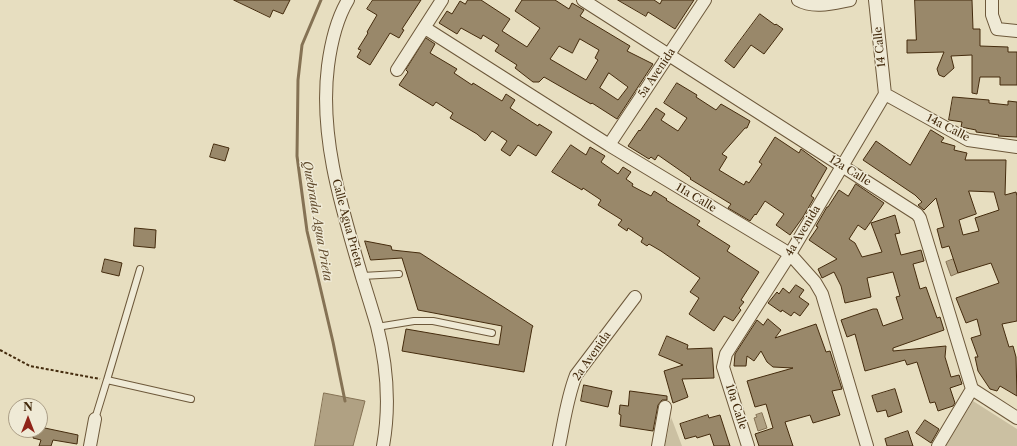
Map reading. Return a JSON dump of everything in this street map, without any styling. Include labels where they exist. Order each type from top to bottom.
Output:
[{"type":"street","name":"Calle Agua Prieta","points":[[348,0],[335,28],[326,83],[325,111],[338,191],[377,327],[385,366],[387,390],[383,446]]},
{"type":"street","points":[[397,70],[442,0]]},
{"type":"street","name":"12a Calle","points":[[583,0],[917,214],[920,218],[972,389]]},
{"type":"street","name":"5a Avenida","points":[[609,145],[705,0]]},
{"type":"street","points":[[798,0],[813,4],[827,5],[850,0]]},
{"type":"street","name":"14 Calle","points":[[875,0],[885,94]]},
{"type":"street","points":[[992,0],[992,15],[997,29],[1017,31]]},
{"type":"street","name":"11a Calle","points":[[425,28],[609,145],[790,254],[815,282],[822,294],[868,446]]},
{"type":"street","name":"14a Calle","points":[[885,94],[968,140],[1016,149]]},
{"type":"street","name":"4a Avenida","points":[[723,367],[726,354],[790,254],[885,94]]},
{"type":"street","name":"2a Avenida","points":[[559,446],[567,402],[576,375],[635,297]]},
{"type":"street","name":"10a Calle","points":[[723,367],[748,446]]},
{"type":"street","points":[[938,446],[972,389],[1017,418]]},
{"type":"street","points":[[658,446],[665,407]]},
{"type":"street","points":[[90,446],[95,419]]},
{"type":"lane","points":[[95,419],[140,269]]},
{"type":"lane","points":[[362,276],[399,274]]},
{"type":"lane","points":[[377,327],[414,321],[433,321],[492,333]]},
{"type":"lane","points":[[107,380],[191,399]]},
{"type":"path","points":[[0,350],[30,366],[107,380]]},
{"type":"shaded area","points":[[954,259],[958,273],[951,276],[946,262]]},
{"type":"shaded area","points":[[324,393],[365,401],[353,446],[315,446]]},
{"type":"shaded area","points":[[973,401],[1017,429],[1017,446],[946,446]]},
{"type":"shaded area","points":[[762,413],[767,428],[758,431],[754,418],[757,417],[756,415]]},
{"type":"shaded area","points":[[671,417],[682,446],[665,446]]},
{"type":"building","points":[[234,0],[290,0],[283,14],[273,10],[270,17]]},
{"type":"building","points":[[373,0],[421,0],[402,29],[404,30],[399,38],[390,33],[370,65],[357,57],[361,50],[358,49],[377,15],[367,9]]},
{"type":"building","points":[[468,0],[481,0],[510,19],[502,31],[527,47],[540,28],[515,11],[522,0],[555,0],[569,9],[572,3],[584,10],[580,16],[630,46],[627,51],[653,64],[617,119],[592,103],[591,104],[544,77],[539,82],[533,82],[515,68],[517,65],[495,51],[499,45],[483,35],[481,39],[461,28],[457,34],[439,23],[447,11],[452,14],[460,1],[465,4]],"holes":[[[580,39],[599,50],[595,58],[598,60],[586,80],[550,59],[559,46],[572,53]],[[609,73],[628,87],[618,100],[600,88]]]},
{"type":"building","points":[[618,0],[654,0],[660,4],[662,0],[694,0],[675,29],[648,12],[646,16]]},
{"type":"building","points":[[915,0],[972,0],[973,29],[980,29],[980,46],[1008,47],[1008,52],[1017,52],[1017,85],[1000,85],[1000,77],[980,77],[977,94],[972,93],[972,55],[951,56],[954,68],[944,77],[939,75],[937,69],[944,52],[907,53],[907,40],[916,40]]},
{"type":"building","points":[[760,14],[783,29],[764,54],[751,45],[734,68],[725,61]]},
{"type":"building","points":[[426,38],[435,44],[430,53],[457,69],[454,73],[472,85],[473,83],[502,101],[506,94],[515,100],[510,108],[538,126],[539,124],[552,132],[536,156],[518,145],[510,156],[501,150],[507,141],[492,131],[485,141],[477,134],[450,118],[453,113],[436,102],[433,106],[399,85],[408,72],[406,70]]},
{"type":"building","points":[[677,83],[697,95],[696,97],[716,110],[721,104],[750,121],[747,128],[745,128],[722,154],[727,157],[719,170],[744,185],[746,181],[749,183],[762,164],[759,162],[775,137],[799,153],[801,149],[827,168],[811,196],[814,198],[790,235],[776,225],[784,214],[765,201],[750,221],[728,208],[731,204],[690,179],[691,178],[658,155],[655,160],[651,157],[649,159],[628,146],[656,108],[665,114],[661,120],[678,131],[687,118],[664,103]]},
{"type":"building","points":[[953,97],[989,100],[989,103],[1008,105],[1008,101],[1017,102],[1017,137],[998,136],[999,135],[976,132],[976,130],[961,127],[962,122],[949,120]]},
{"type":"building","points":[[931,130],[944,138],[941,142],[955,146],[954,150],[967,153],[965,160],[1006,160],[1005,195],[1016,192],[1017,196],[1017,321],[1002,324],[1009,347],[1013,346],[1016,357],[1017,396],[1000,386],[997,391],[990,389],[978,371],[975,357],[978,357],[971,338],[981,335],[977,319],[966,323],[956,298],[999,283],[991,263],[958,273],[949,246],[942,248],[937,229],[944,227],[936,198],[924,210],[918,205],[922,202],[915,195],[863,160],[876,141],[910,165]],"holes":[[[969,191],[994,192],[999,210],[975,218],[979,231],[963,235],[959,220],[976,214]]]},
{"type":"building","points":[[214,144],[229,148],[225,161],[210,157]]},
{"type":"building","points":[[571,145],[586,155],[590,147],[605,156],[601,162],[618,174],[623,167],[631,172],[626,179],[633,184],[632,186],[651,196],[654,191],[700,221],[697,225],[730,246],[727,251],[759,272],[741,300],[744,302],[739,308],[741,310],[733,321],[724,316],[714,331],[689,314],[699,298],[690,292],[700,278],[661,251],[649,244],[647,246],[641,242],[643,238],[628,228],[627,231],[618,225],[622,220],[598,205],[601,200],[583,188],[582,190],[552,172]]},
{"type":"building","points":[[856,184],[884,203],[865,230],[858,225],[849,239],[855,243],[862,257],[882,252],[871,223],[895,215],[900,233],[895,234],[901,255],[921,250],[924,261],[913,264],[920,289],[926,287],[937,318],[940,317],[944,330],[893,348],[893,351],[946,346],[945,357],[951,377],[959,375],[962,384],[950,388],[955,403],[953,406],[938,411],[935,402],[930,403],[917,362],[907,365],[905,360],[865,371],[855,334],[847,337],[841,320],[873,309],[877,309],[883,326],[903,319],[896,297],[900,296],[893,272],[867,278],[871,297],[845,303],[841,286],[834,272],[822,278],[818,269],[837,259],[809,240],[818,227],[816,226],[827,207],[839,190],[848,196]]},
{"type":"building","points":[[135,228],[156,230],[155,248],[134,246]]},
{"type":"building","points":[[365,241],[391,246],[392,250],[420,253],[533,326],[524,372],[402,351],[406,329],[499,345],[502,326],[418,310],[402,258],[371,260]]},
{"type":"building","points":[[105,259],[122,263],[119,276],[102,272]]},
{"type":"building","points":[[796,285],[804,290],[799,297],[809,304],[800,316],[794,312],[791,316],[782,310],[781,312],[768,303],[777,292],[779,294],[783,288],[789,293]]},
{"type":"building","points":[[768,319],[781,330],[775,338],[816,324],[826,352],[830,351],[842,389],[832,391],[840,415],[813,423],[810,415],[785,422],[793,446],[759,446],[755,434],[773,428],[766,404],[755,407],[747,381],[793,368],[773,367],[767,362],[761,351],[754,361],[747,356],[746,366],[734,366],[735,354],[757,320],[763,325]]},
{"type":"building","points":[[667,336],[688,345],[687,349],[712,348],[714,378],[682,379],[688,397],[673,403],[664,371],[683,365],[659,355]]},
{"type":"building","points":[[584,385],[612,391],[608,407],[581,401]]},
{"type":"building","points":[[895,389],[902,412],[888,417],[886,410],[877,412],[872,396]]},
{"type":"building","points":[[630,391],[667,396],[667,400],[662,400],[658,405],[653,431],[620,426],[620,405],[628,406]]},
{"type":"building","points":[[708,415],[709,418],[720,415],[730,446],[714,446],[710,434],[697,438],[696,436],[685,439],[680,424]]},
{"type":"building","points":[[925,420],[939,429],[931,443],[916,433]]},
{"type":"building","points":[[48,429],[78,435],[77,444],[53,440],[51,446],[39,446],[41,440],[33,438],[48,438]]},
{"type":"building","points":[[908,431],[913,446],[887,446],[885,439]]},
{"type":"waterway","name":"Quebrada Agua Prieta","points":[[321,0],[302,45],[298,80],[297,156],[307,231],[345,401]]}]
